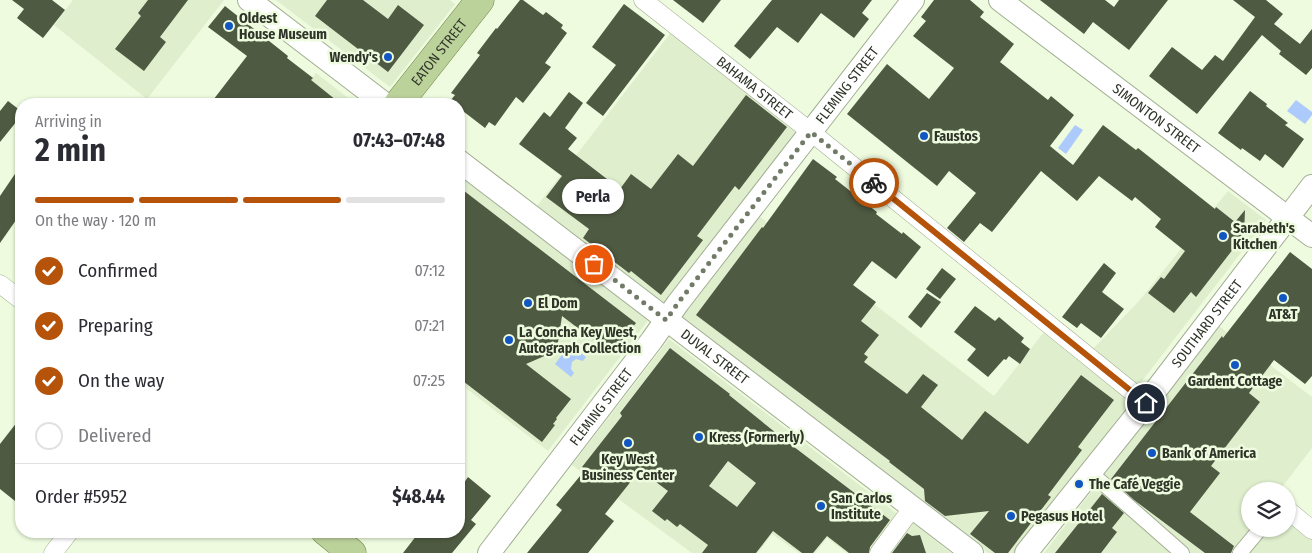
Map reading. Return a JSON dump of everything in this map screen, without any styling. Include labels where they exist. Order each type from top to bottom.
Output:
[{"type":"main road","name":"EATON STREET","points":[[403,98],[480,0]]},
{"type":"main road","points":[[334,538],[352,553]]},
{"type":"street","points":[[249,0],[377,98]]},
{"type":"street","name":"BAHAMA STREET","points":[[643,0],[811,132],[1146,403]]},
{"type":"street","name":"FLEMING STREET","points":[[489,553],[652,340],[678,303],[913,0]]},
{"type":"street","name":"SIMONTON STREET","points":[[1000,0],[1312,236]]},
{"type":"street","name":"DUVAL STREET","points":[[465,166],[972,553]]},
{"type":"street","name":"SOUTHARD STREET","points":[[1026,553],[1146,403],[1312,186]]},
{"type":"street","points":[[0,284],[15,295]]},
{"type":"street","points":[[1091,473],[1166,548],[1182,553]]},
{"type":"street","points":[[879,553],[913,507]]},
{"type":"street","points":[[1296,517],[1312,530]]},
{"type":"street","points":[[1240,553],[1253,537]]},
{"type":"street","points":[[53,553],[65,538]]},
{"type":"shaded area","points":[[73,0],[224,0],[148,98],[54,25]]},
{"type":"shaded area","points":[[276,0],[450,0],[455,4],[390,87]]},
{"type":"shaded area","points":[[672,31],[800,128],[665,303],[537,206]]},
{"type":"shaded area","points":[[316,73],[348,98],[297,98]]},
{"type":"shaded area","points":[[465,179],[649,319],[548,451],[465,388]]},
{"type":"shaded area","points":[[1228,191],[1266,220],[1139,385],[1091,351],[1139,301]]},
{"type":"shaded area","points":[[759,216],[994,396],[1044,332],[1132,400],[1014,553],[988,553],[680,318]]},
{"type":"shaded area","points":[[1219,326],[1312,397],[1312,448],[1286,482],[1241,482],[1241,537],[1296,537],[1296,524],[1312,537],[1312,553],[1044,553]]},
{"type":"shaded area","points":[[669,339],[900,516],[868,553],[847,553],[827,538],[815,553],[799,553],[772,534],[758,553],[692,553],[572,465]]},
{"type":"shaded area","points":[[911,522],[951,553],[887,553]]},
{"type":"water","points":[[1296,100],[1312,112],[1312,115],[1305,124],[1287,111]]},
{"type":"water","points":[[1075,125],[1083,130],[1066,154],[1058,148]]},
{"type":"water","points":[[570,344],[586,357],[583,361],[576,359],[572,362],[571,369],[574,373],[571,377],[555,364]]},
{"type":"building","points":[[12,0],[52,0],[65,10],[43,38],[17,18],[24,9]]},
{"type":"building","points":[[148,0],[188,0],[160,37],[166,42],[144,71],[115,49],[141,16],[138,13]]},
{"type":"building","points":[[327,0],[363,0],[388,19],[398,5],[424,25],[388,72],[315,16]]},
{"type":"building","points":[[520,0],[523,0],[543,15],[546,12],[563,25],[561,28],[567,33],[545,63],[551,67],[523,103],[516,97],[495,126],[489,122],[485,128],[465,113],[465,98],[452,98],[455,95],[451,93],[480,55],[477,53]]},
{"type":"building","points":[[673,0],[721,0],[703,23]]},
{"type":"building","points":[[772,0],[872,0],[862,13],[869,19],[854,38],[821,13],[798,43],[777,27],[750,59],[734,46]]},
{"type":"building","points":[[934,0],[970,0],[984,12],[980,17],[1014,44],[1000,62],[1048,100],[1051,96],[1074,115],[1050,146],[1073,165],[1103,125],[1136,150],[1138,148],[1215,209],[1216,207],[1235,222],[1245,210],[1244,235],[1196,297],[1191,292],[1174,313],[1148,293],[1161,277],[1164,279],[1185,251],[1155,227],[1161,219],[1135,197],[1132,201],[1099,176],[1077,201],[1041,171],[992,232],[980,223],[964,242],[947,228],[976,193],[949,171],[937,186],[847,114],[887,64],[929,99],[954,68],[913,36],[926,21],[921,17]]},
{"type":"building","points":[[1040,0],[1105,0],[1114,7],[1119,0],[1168,0],[1129,50],[1093,22],[1084,34]]},
{"type":"building","points":[[1233,0],[1266,0],[1283,14],[1274,24],[1300,44],[1312,29],[1312,68],[1306,75],[1279,54],[1281,51],[1262,35],[1197,114],[1149,76],[1172,47],[1202,70],[1215,55],[1223,61],[1255,17]]},
{"type":"building","points":[[624,4],[665,35],[603,116],[586,103],[616,65],[592,47]]},
{"type":"building","points":[[225,6],[288,56],[287,58],[313,78],[311,80],[334,98],[215,98],[247,56],[208,27]]},
{"type":"building","points":[[1250,91],[1288,123],[1285,125],[1304,139],[1283,168],[1265,154],[1260,161],[1218,133]]},
{"type":"building","points":[[569,92],[583,103],[565,128],[577,138],[568,149],[620,189],[631,174],[651,189],[678,154],[693,166],[746,95],[787,127],[739,190],[735,186],[697,236],[703,240],[661,295],[631,271],[629,273],[583,238],[589,229],[546,197],[562,176],[519,144],[544,112],[550,117]]},
{"type":"building","points":[[8,101],[15,106],[15,123],[0,142],[0,111]]},
{"type":"building","points":[[813,159],[837,177],[835,179],[877,212],[876,214],[921,247],[896,279],[872,261],[853,285],[876,302],[861,321],[879,335],[864,354],[868,357],[864,362],[907,394],[923,374],[938,385],[921,407],[962,440],[985,411],[1028,444],[1081,375],[1114,400],[1078,447],[1082,450],[1048,495],[1051,497],[1008,553],[995,553],[970,534],[989,511],[945,516],[925,501],[924,489],[890,461],[696,315]]},
{"type":"building","points":[[15,174],[15,222],[0,243],[0,196]]},
{"type":"building","name":"La Concha Key West, Autograph Collection","points":[[465,192],[636,323],[612,354],[562,316],[555,349],[549,354],[526,364],[571,399],[556,418],[553,424],[555,425],[542,442],[465,383]]},
{"type":"building","points":[[1290,252],[1312,269],[1312,376],[1305,384],[1274,360],[1249,393],[1260,402],[1211,466],[1220,473],[1190,512],[1234,546],[1231,553],[1205,553],[1134,500],[1111,479]]},
{"type":"building","points":[[1104,263],[1116,273],[1102,292],[1124,309],[1101,338],[1081,323],[1077,328],[1062,317]]},
{"type":"building","points":[[942,268],[956,279],[940,299],[926,289]]},
{"type":"building","points":[[927,293],[941,302],[921,328],[908,317]]},
{"type":"building","points":[[975,306],[995,321],[999,317],[1024,338],[1021,342],[1030,349],[1020,364],[1009,356],[988,377],[967,360],[976,349],[954,332]]},
{"type":"building","points":[[670,348],[730,394],[781,437],[890,520],[870,547],[869,553],[849,553],[827,536],[813,553],[802,553],[773,531],[756,553],[702,553],[708,545],[680,524],[677,527],[652,511],[668,491],[640,470],[605,514],[614,521],[588,553],[527,553],[562,510],[556,505],[585,470],[582,467],[622,416],[620,413]],"holes":[[[728,461],[756,483],[737,507],[709,486]]]},
{"type":"building","points":[[15,425],[15,501],[0,489],[0,444]]},
{"type":"building","points":[[468,477],[491,496],[471,520],[476,524],[465,537],[465,481]]},
{"type":"building","points":[[1102,494],[1124,513],[1112,528],[1117,532],[1101,553],[1055,553]]},
{"type":"building","points":[[907,533],[912,536],[920,535],[926,553],[892,553]]},
{"type":"building","points":[[415,538],[464,538],[452,553],[403,553]]},
{"type":"way so far","points":[[594,264],[666,320],[811,132],[874,183]]},
{"type":"place","name":"Oldest House Museum","points":[[229,26]]},
{"type":"place","name":"Wendy's","points":[[388,57]]},
{"type":"place","name":"Faustos","points":[[924,136]]},
{"type":"place","name":"Sarabeth's Kitchen","points":[[1223,236]]},
{"type":"place","name":"Perla","points":[[594,264]]},
{"type":"place","name":"AT&T","points":[[1283,298]]},
{"type":"place","name":"El Dom","points":[[528,303]]},
{"type":"place","name":"La Concha Key West, Autograph Collection","points":[[509,340]]},
{"type":"place","name":"Gardent Cottage","points":[[1235,365]]},
{"type":"place","name":"Kress (Formerly)","points":[[699,437]]},
{"type":"place","name":"Key West Business Center","points":[[628,443]]},
{"type":"place","name":"Bank of America","points":[[1152,453]]},
{"type":"place","name":"The Café Veggie","points":[[1079,484]]},
{"type":"place","name":"San Carlos Institute","points":[[821,506]]},
{"type":"place","name":"Pegasus Hotel","points":[[1011,516]]},
{"type":"route","points":[[874,183],[1146,403]]}]
